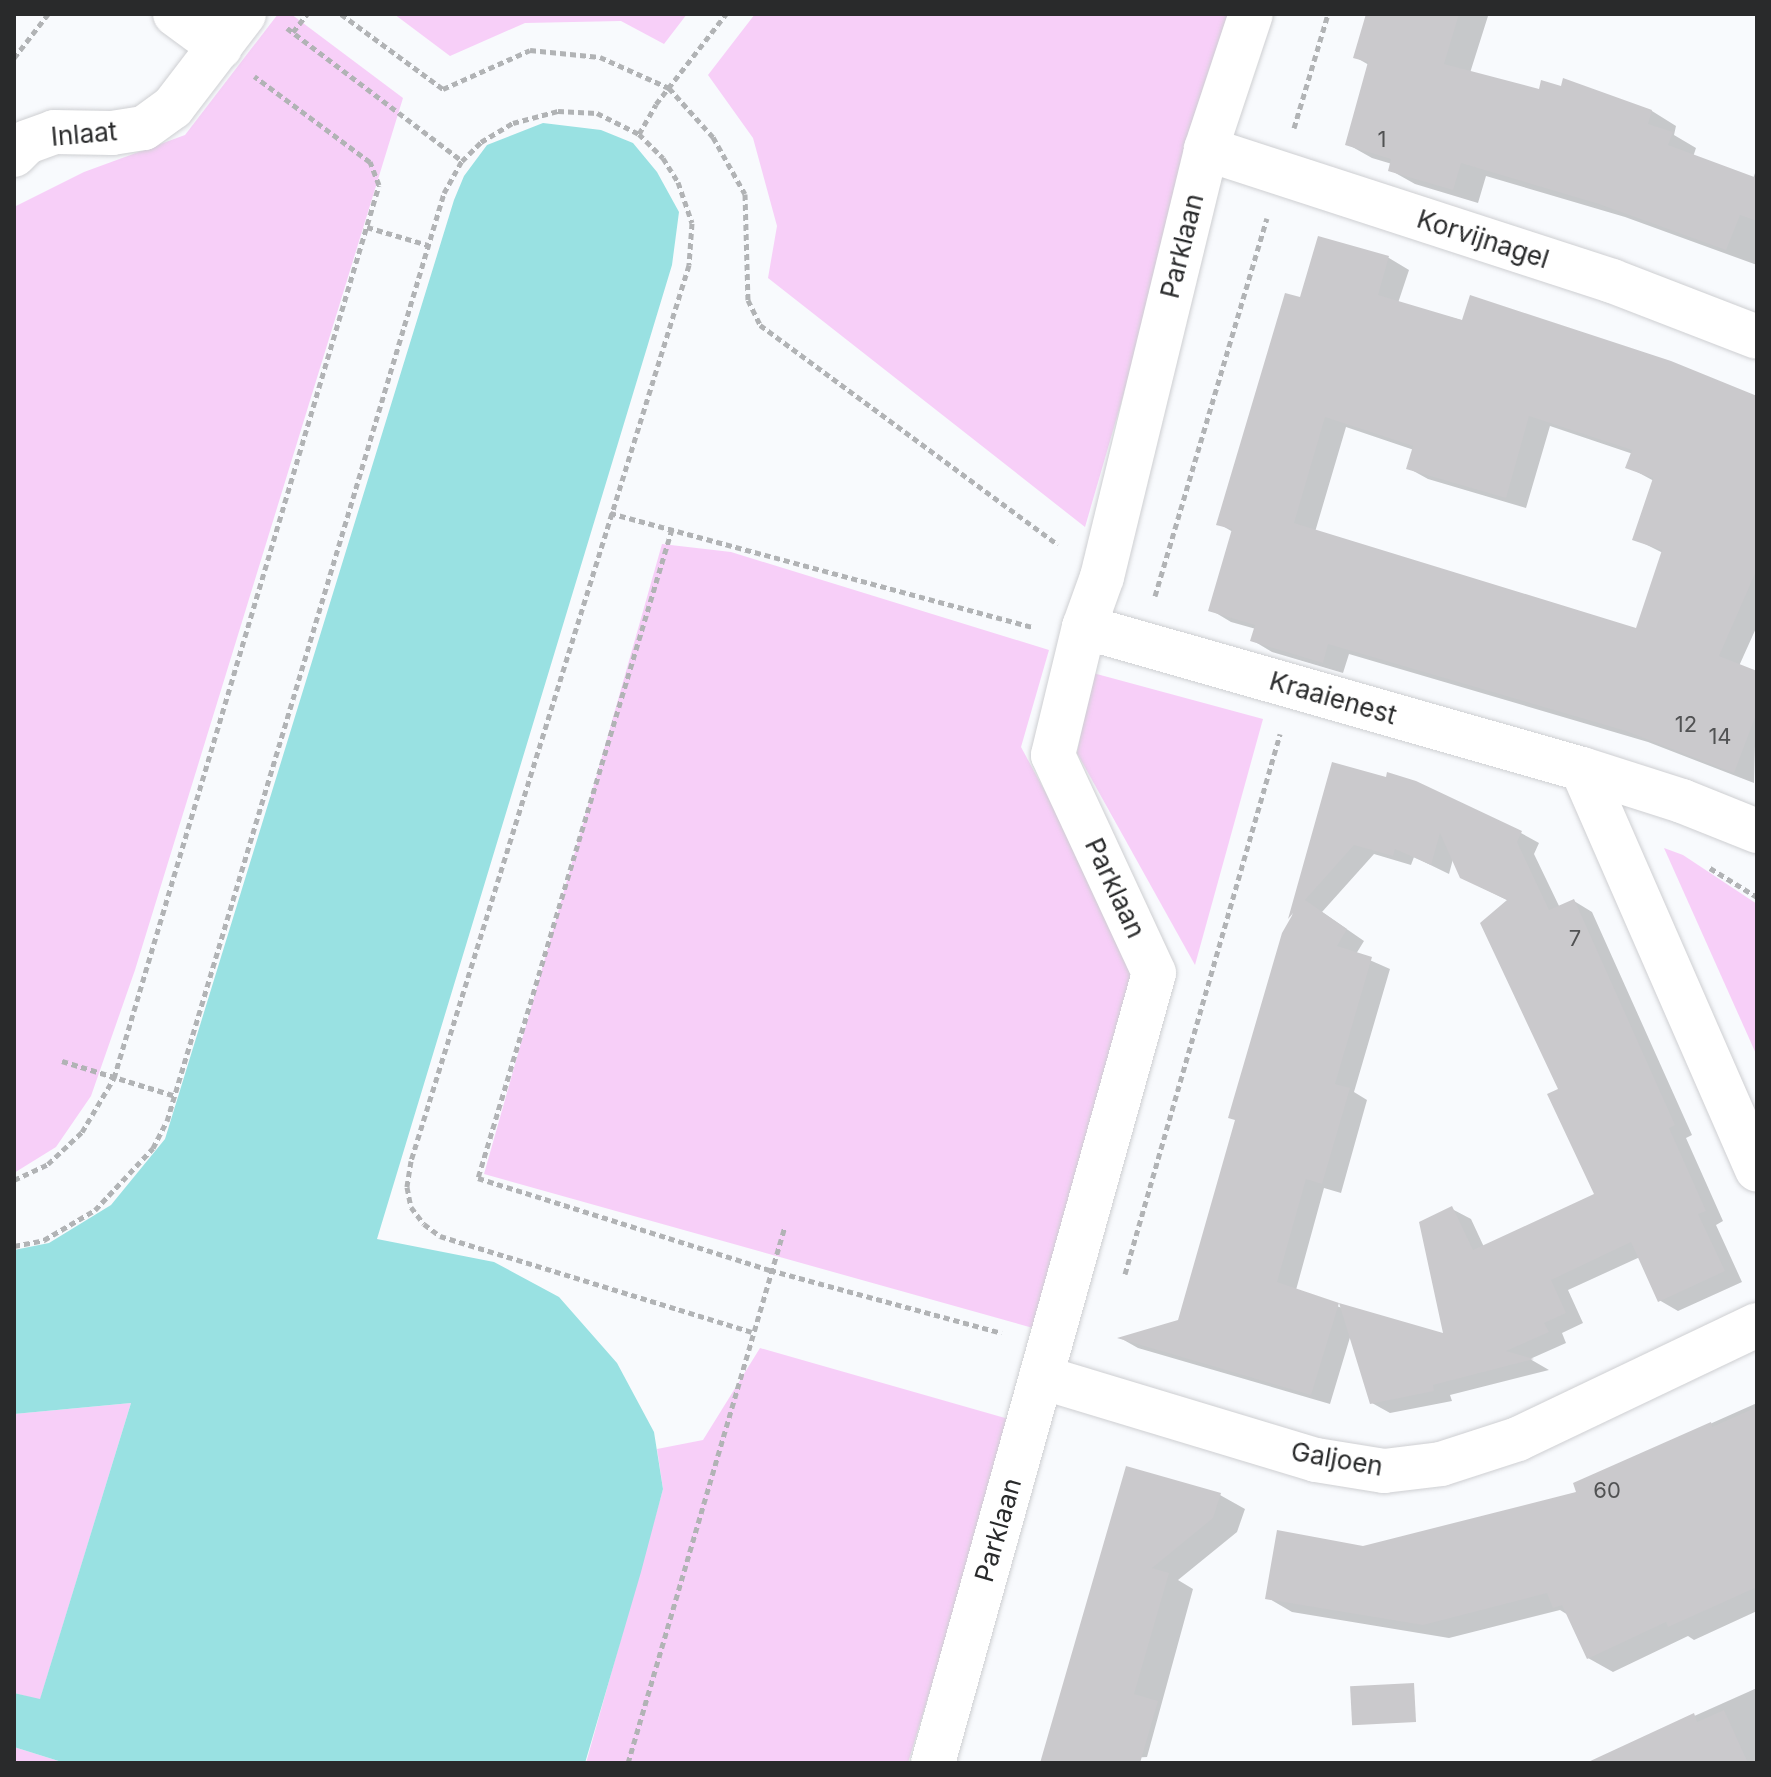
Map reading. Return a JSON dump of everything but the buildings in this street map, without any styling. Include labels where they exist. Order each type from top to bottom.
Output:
[{"type":"street","points":[[175,14],[232,30]]},
{"type":"street","name":"Parklaan","points":[[933,1763],[1154,973],[1053,755],[1082,633],[1102,577],[1206,149],[1251,14]]},
{"type":"street","name":"Inlaat","points":[[14,155],[27,142],[54,132],[112,133],[144,128],[173,107],[232,30]]},
{"type":"street","name":"Korvijnagel","points":[[1206,149],[1612,281],[1757,337]]},
{"type":"street","name":"Kraaienest","points":[[1082,633],[1141,644],[1582,769],[1682,801],[1757,831]]},
{"type":"street","points":[[1582,769],[1757,1169]]},
{"type":"street","name":"Galjoen","points":[[1045,1362],[1316,1460],[1384,1471],[1441,1464],[1518,1439],[1757,1325]]},
{"type":"path","points":[[14,58],[48,14]]},
{"type":"path","points":[[341,14],[443,89],[530,50],[600,57],[669,88],[713,137],[745,194],[748,300],[760,325],[1102,577]]},
{"type":"path","points":[[639,134],[669,88],[726,14]]},
{"type":"path","points":[[1141,644],[1328,14]]},
{"type":"path","points":[[14,1180],[48,1164],[82,1132],[114,1078],[379,185],[370,162],[232,30]]},
{"type":"path","points":[[293,33],[462,161]]},
{"type":"path","points":[[14,1246],[44,1240],[104,1201],[153,1148],[176,1096],[444,193],[462,161],[481,142],[513,123],[558,111],[597,113],[639,134],[663,158],[678,182],[692,223],[689,265],[411,1161],[407,1187],[411,1207],[424,1224],[440,1236],[752,1332]]},
{"type":"path","points":[[367,227],[428,245]]},
{"type":"path","points":[[610,513],[1082,633]]},
{"type":"path","points":[[672,529],[478,1178],[770,1270],[1045,1362]]},
{"type":"path","points":[[62,1061],[176,1096]]},
{"type":"path","points":[[628,1763],[785,1226]]},
{"type":"shaded area","points":[[278,14],[291,14],[403,98],[135,970],[91,1096],[56,1147],[14,1173],[14,207],[84,172],[185,135]]},
{"type":"shaded area","points":[[394,14],[687,14],[664,44],[621,21],[525,23],[450,56]]},
{"type":"shaded area","points":[[755,14],[1234,14],[1085,527],[768,278],[777,226],[753,138],[708,75]]},
{"type":"shaded area","points":[[662,544],[731,552],[1049,650],[1021,747],[1138,964],[1040,1330],[484,1174]]},
{"type":"shaded area","points":[[1093,673],[1263,719],[1195,965],[1077,753]]},
{"type":"shaded area","points":[[1664,848],[1683,855],[1757,904],[1757,1056]]},
{"type":"shaded area","points":[[760,1348],[1012,1420],[908,1763],[586,1763],[663,1489],[657,1449],[703,1440]]},
{"type":"shaded area","points":[[131,1403],[40,1700],[14,1693],[14,1414]]},
{"type":"shaded area","points":[[14,1747],[65,1763],[14,1763]]},
{"type":"water","points":[[543,123],[601,130],[633,143],[657,172],[679,212],[672,265],[377,1239],[494,1262],[559,1297],[617,1363],[654,1432],[663,1489],[641,1572],[585,1763],[65,1763],[14,1747],[14,1693],[40,1699],[131,1403],[14,1414],[14,1250],[49,1243],[111,1205],[165,1139],[454,200],[464,176],[487,145]]}]
